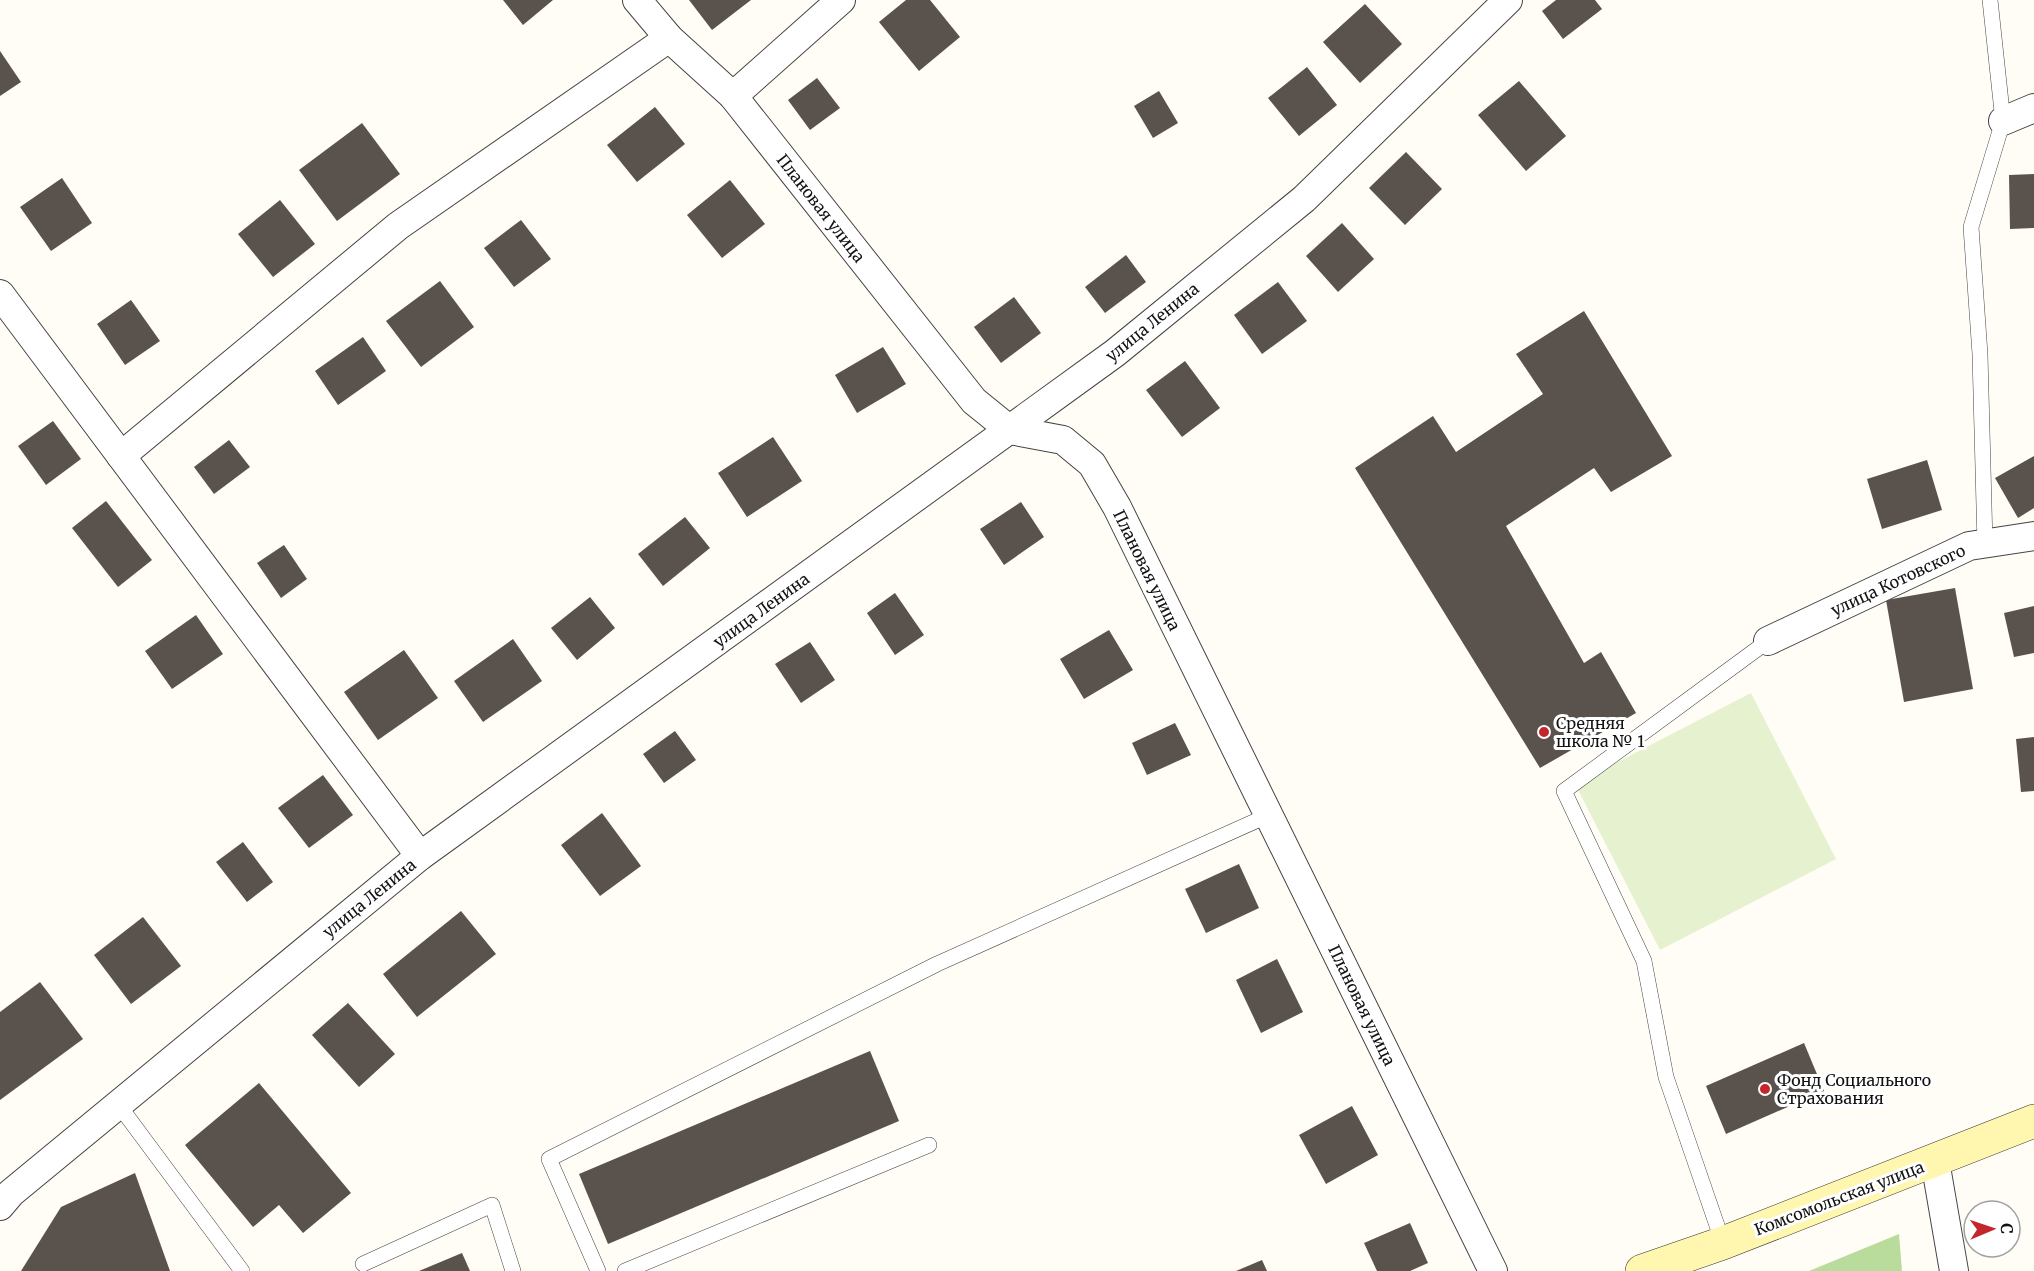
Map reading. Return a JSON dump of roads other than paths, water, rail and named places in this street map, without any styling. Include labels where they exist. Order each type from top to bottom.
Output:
[{"type":"main road","name":"Комсомольская улица","points":[[1642,1271],[1723,1243],[2034,1121]]},
{"type":"street","name":"Плановая улица","points":[[637,0],[669,38],[733,96],[974,401],[1010,430],[1064,440],[1092,464],[1117,507],[1493,1271]]},
{"type":"street","points":[[733,96],[841,0]]},
{"type":"street","name":"улица Ленина","points":[[0,1206],[11,1193],[420,856],[1115,353],[1304,200],[1508,0]]},
{"type":"street","points":[[122,456],[398,226],[669,38]]},
{"type":"street","points":[[2003,121],[2034,108]]},
{"type":"street","points":[[0,294],[420,856]]},
{"type":"street","name":"улица Котовского","points":[[1768,641],[1969,546],[2034,536]]},
{"type":"street","points":[[1935,1161],[1954,1271]]},
{"type":"lane","points":[[1985,544],[1980,354],[1971,227],[2003,121],[1990,0]]},
{"type":"lane","points":[[1723,1243],[1666,1077],[1644,961],[1564,791],[1768,641]]},
{"type":"lane","points":[[598,1271],[549,1159],[937,964],[1269,815]]},
{"type":"lane","points":[[118,1104],[242,1271]]},
{"type":"lane","points":[[625,1271],[929,1145]]},
{"type":"lane","points":[[363,1264],[492,1205],[513,1271]]},
{"type":"place","name":"Средняя школа № 1","points":[[1544,732]]},
{"type":"place","name":"Фонд Социального Страхования","points":[[1765,1089]]}]
